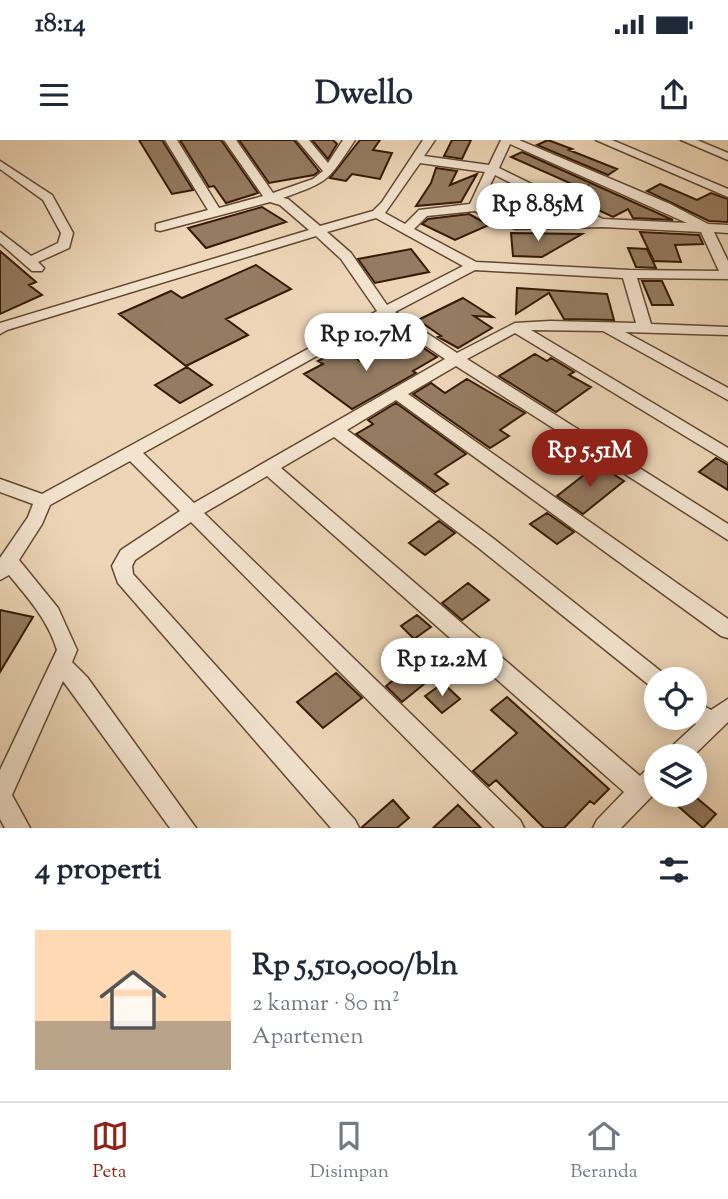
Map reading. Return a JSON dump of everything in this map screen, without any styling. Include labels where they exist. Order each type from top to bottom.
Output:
[{"type":"street","points":[[171,140],[215,214]]},
{"type":"street","points":[[230,140],[270,198],[284,202],[346,256],[385,312],[728,533]]},
{"type":"street","points":[[303,140],[328,170]]},
{"type":"street","points":[[160,227],[309,186],[325,176],[349,140]]},
{"type":"street","points":[[0,328],[377,214],[429,140]]},
{"type":"street","points":[[377,214],[473,266],[629,274],[728,275],[706,228],[666,207],[508,140],[477,201],[477,207]]},
{"type":"street","points":[[602,140],[728,193]]},
{"type":"street","points":[[687,140],[728,157]]},
{"type":"street","points":[[418,159],[492,169],[603,223]]},
{"type":"street","points":[[0,164],[48,198],[67,233],[64,245],[34,265],[0,236]]},
{"type":"street","points":[[406,230],[423,213],[477,207],[507,223],[603,223],[728,229]]},
{"type":"street","points":[[18,828],[0,796],[62,666],[67,650],[64,636],[4,567],[36,519],[43,501],[473,266]]},
{"type":"street","points":[[629,274],[645,328]]},
{"type":"street","points":[[604,326],[728,395]]},
{"type":"street","points":[[347,828],[125,578],[121,570],[128,555],[192,512],[268,467],[515,327],[604,326],[727,331]]},
{"type":"street","points":[[515,327],[728,457]]},
{"type":"street","points":[[398,394],[728,630]]},
{"type":"street","points":[[335,429],[486,544],[644,670]]},
{"type":"street","points":[[131,452],[512,828]]},
{"type":"street","points":[[268,467],[644,780]]},
{"type":"street","points":[[0,485],[43,501]]},
{"type":"street","points":[[62,666],[79,683],[184,828]]},
{"type":"street","points":[[687,744],[711,714]]},
{"type":"street","points":[[604,828],[644,787]]},
{"type":"building","points":[[139,140],[162,140],[193,190],[172,194]]},
{"type":"building","points":[[180,140],[221,140],[258,193],[226,203],[214,186],[209,187]]},
{"type":"building","points":[[239,140],[294,140],[319,171],[314,175],[269,183]]},
{"type":"building","points":[[312,140],[333,140],[337,144],[328,159]]},
{"type":"building","points":[[360,140],[380,140],[373,150],[392,153],[380,179],[352,174],[346,181],[330,178]]},
{"type":"building","points":[[452,140],[471,140],[462,159],[444,156]]},
{"type":"building","points":[[548,140],[617,169],[608,175],[537,145]]},
{"type":"building","points":[[522,152],[673,220],[633,218],[628,209],[613,217],[583,203],[588,186],[583,189],[511,157]]},
{"type":"building","points":[[436,168],[457,171],[450,185],[477,174],[461,202],[416,206],[431,183]]},
{"type":"building","points":[[660,184],[697,200],[711,193],[728,199],[728,222],[709,221],[647,191]]},
{"type":"building","points":[[262,207],[286,222],[206,248],[188,228]]},
{"type":"building","points":[[469,214],[489,225],[455,240],[422,224],[428,219]]},
{"type":"building","points":[[640,232],[699,235],[703,244],[675,245],[681,262],[654,261]]},
{"type":"building","points":[[511,233],[582,234],[542,257],[513,256]]},
{"type":"building","points":[[628,248],[647,249],[656,268],[636,267]]},
{"type":"building","points":[[411,249],[429,272],[375,283],[358,259]]},
{"type":"building","points":[[0,251],[36,282],[29,285],[42,295],[0,314]]},
{"type":"building","points":[[256,265],[291,289],[226,319],[248,335],[186,366],[119,314],[171,291],[182,298]]},
{"type":"building","points":[[642,281],[662,281],[673,305],[652,305]]},
{"type":"building","points":[[517,288],[607,294],[614,320],[564,319],[549,293],[516,314]]},
{"type":"building","points":[[463,298],[493,317],[474,316],[492,328],[458,348],[438,337],[441,336],[418,320]]},
{"type":"building","points":[[389,343],[408,355],[422,347],[437,357],[413,371],[416,373],[352,409],[304,374],[323,364],[318,361],[342,348],[360,361]]},
{"type":"building","points":[[535,354],[547,361],[551,358],[574,372],[569,375],[591,387],[556,412],[499,376]]},
{"type":"building","points":[[187,367],[212,385],[180,403],[155,385]]},
{"type":"building","points":[[467,379],[525,413],[500,430],[509,436],[490,448],[413,394],[431,383],[445,393]]},
{"type":"building","points":[[396,403],[466,454],[435,474],[448,484],[435,492],[356,434],[373,424],[368,420]]},
{"type":"building","points":[[716,458],[728,465],[728,490],[699,472]]},
{"type":"building","points":[[598,464],[624,481],[583,514],[557,496]]},
{"type":"building","points":[[547,513],[574,532],[557,544],[530,524]]},
{"type":"building","points":[[439,521],[455,533],[425,555],[409,543]]},
{"type":"building","points":[[468,583],[489,600],[462,620],[442,603]]},
{"type":"building","points":[[0,610],[33,617],[0,672]]},
{"type":"building","points":[[417,615],[431,627],[414,639],[401,626]]},
{"type":"building","points":[[412,665],[429,680],[402,702],[386,686]]},
{"type":"building","points":[[336,673],[362,698],[323,728],[297,702]]},
{"type":"building","points":[[443,683],[460,699],[442,713],[425,696]]},
{"type":"building","points":[[507,697],[609,789],[594,804],[590,801],[564,828],[544,828],[496,780],[489,786],[473,771],[517,733],[491,710]]},
{"type":"building","points":[[393,800],[409,818],[397,828],[361,828]]},
{"type":"building","points":[[458,805],[481,828],[433,828]]},
{"type":"building","points":[[707,806],[716,814],[703,828],[679,807]]}]
